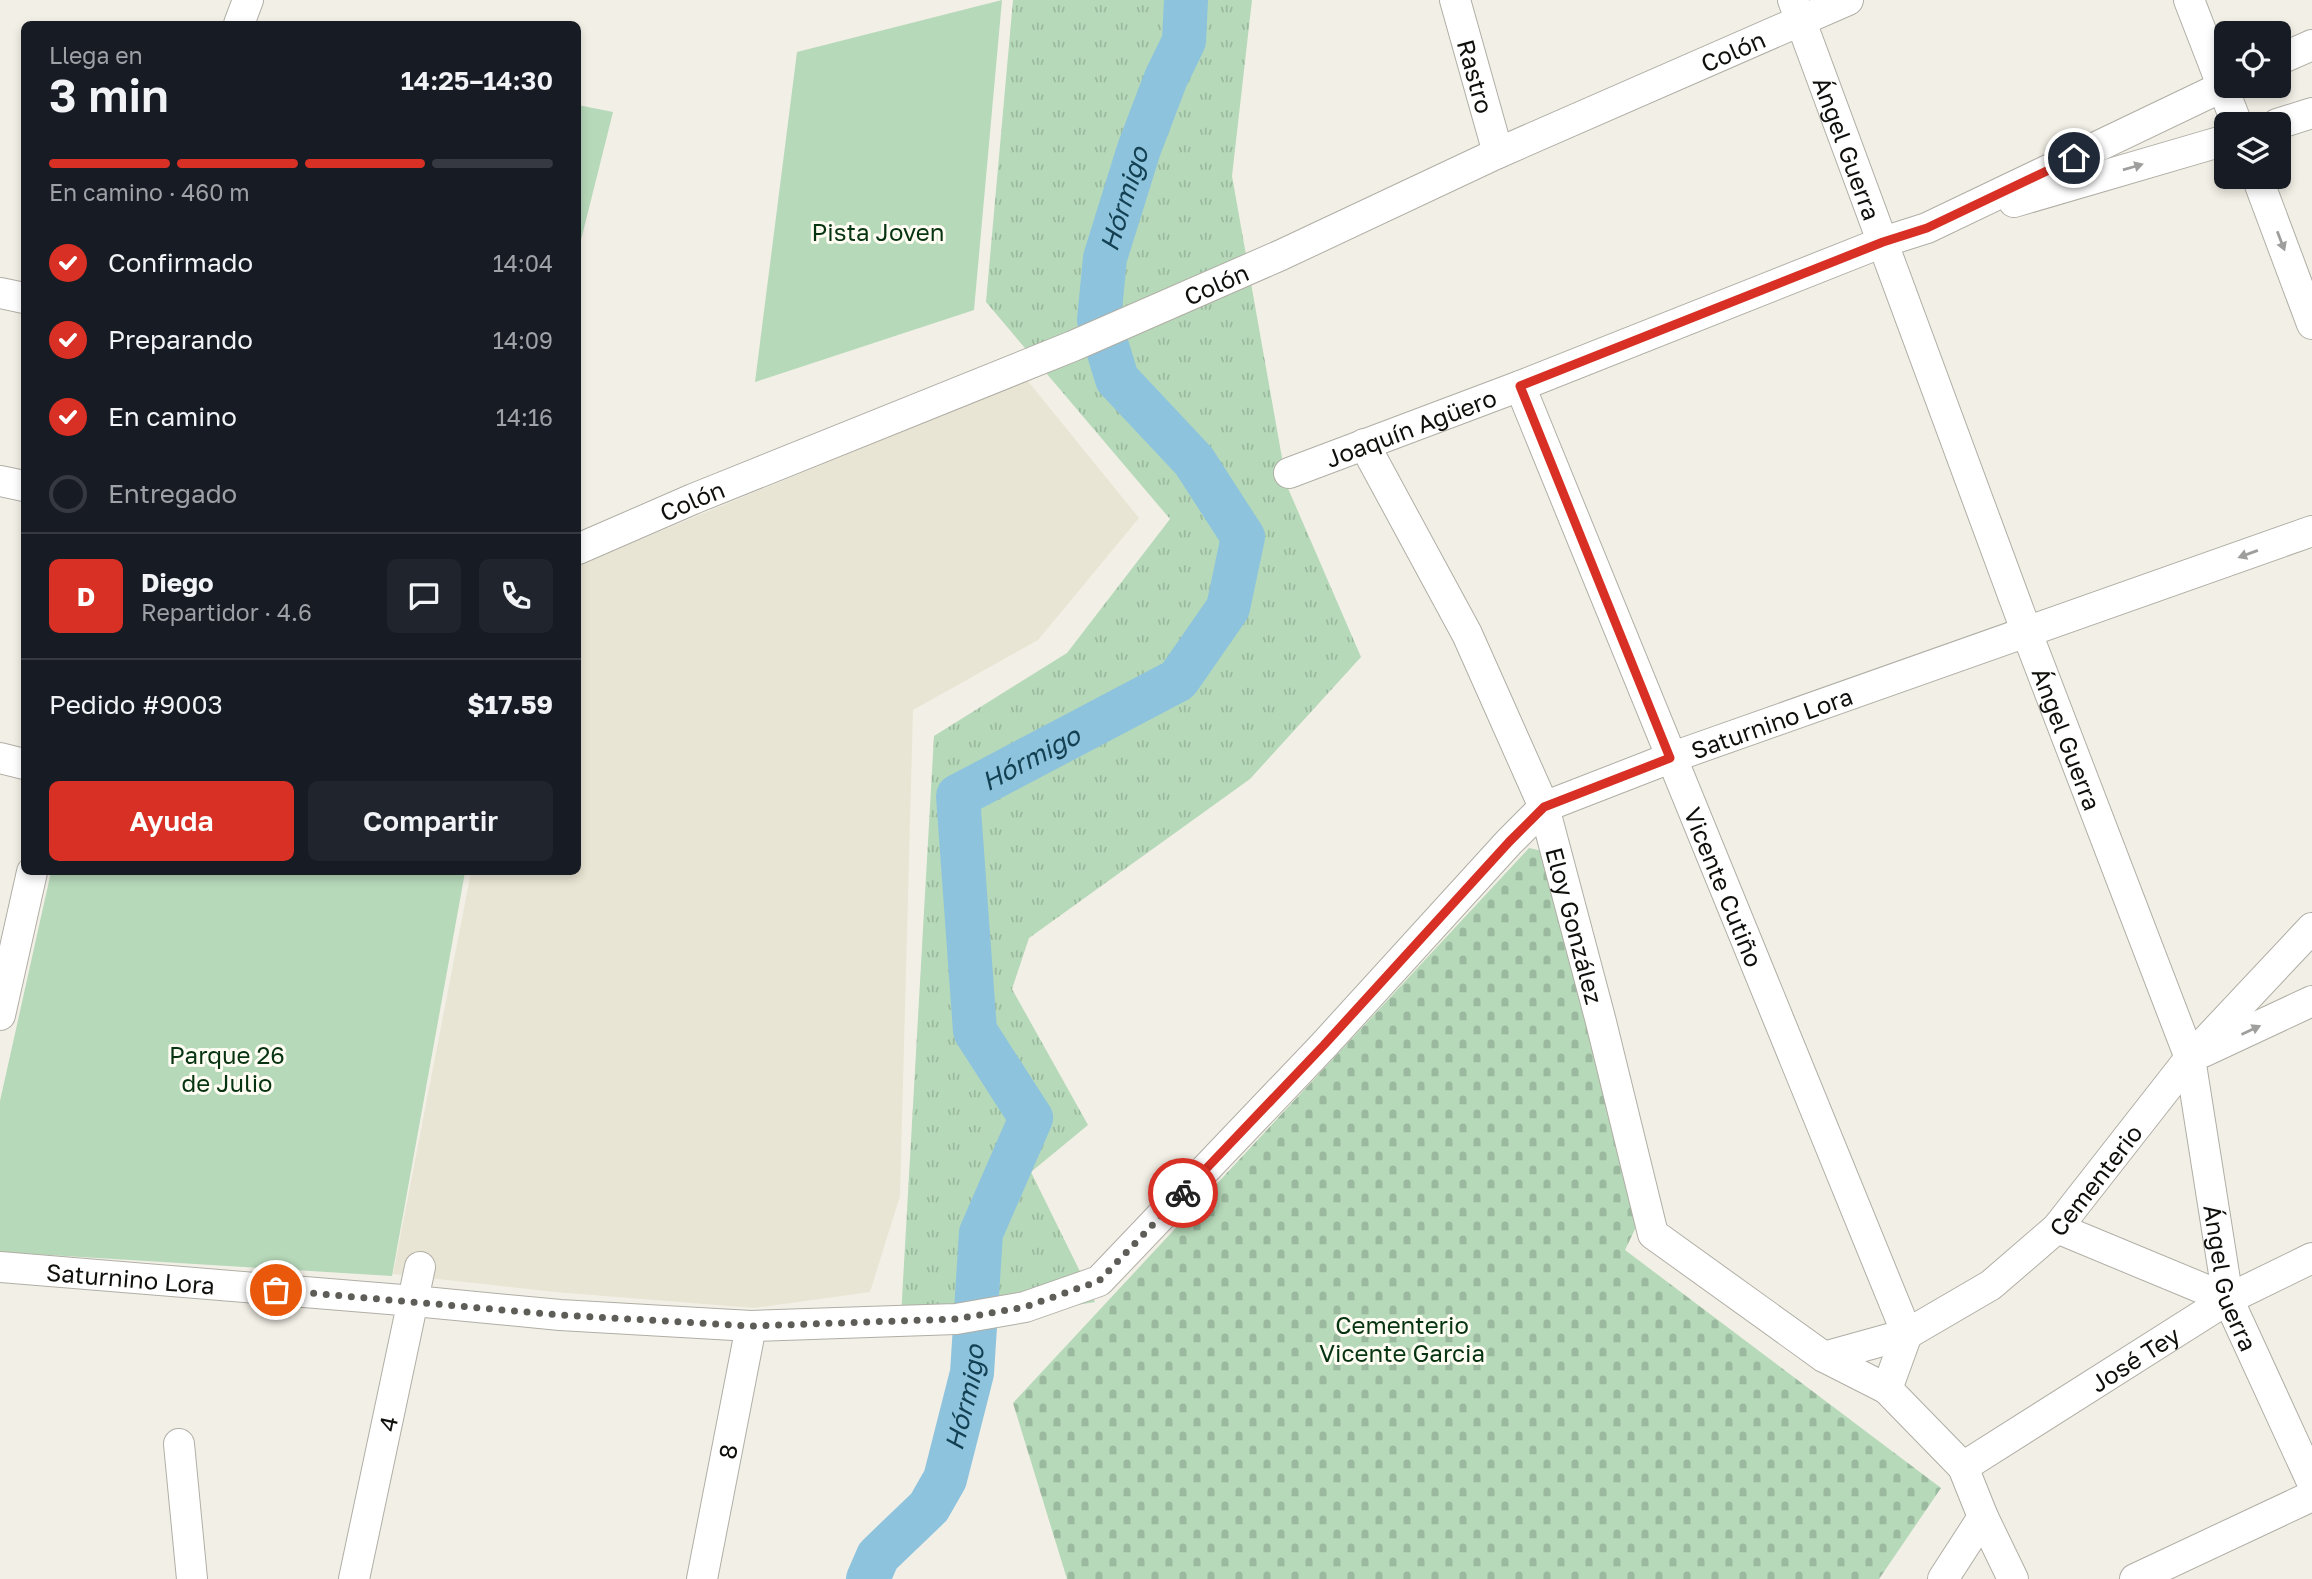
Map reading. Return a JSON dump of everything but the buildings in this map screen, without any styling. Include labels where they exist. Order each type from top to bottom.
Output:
[{"type":"street","points":[[240,21],[248,0]]},
{"type":"street","name":"Rastro","points":[[1455,0],[1498,153]]},
{"type":"street","name":"Colón","points":[[581,548],[1073,345],[1281,255],[1797,10],[1849,0]]},
{"type":"street","points":[[2189,0],[2214,63]]},
{"type":"street","name":"Ángel Guerra","points":[[1797,10],[2027,633],[2190,1058],[2228,1299],[2312,1482]]},
{"type":"street","points":[[2291,54],[2312,44]]},
{"type":"street","name":"Joaquín Agüero","points":[[1289,473],[1520,386],[1883,242],[1927,228],[2214,90]]},
{"type":"street","points":[[2291,120],[2312,113]]},
{"type":"street","points":[[1927,228],[2214,144]]},
{"type":"street","points":[[2261,189],[2312,324]]},
{"type":"street","points":[[0,293],[21,298]]},
{"type":"street","name":"Vicente Cutiño","points":[[1520,386],[1907,1334]]},
{"type":"street","name":"Eloy González","points":[[1364,444],[1467,634],[1544,807],[1653,1234],[1824,1357]]},
{"type":"street","points":[[0,481],[21,485]]},
{"type":"street","name":"Saturnino Lora","points":[[0,1268],[560,1315],[751,1326],[956,1319],[1025,1307],[1099,1281],[1324,1045],[1544,807],[1670,758],[2312,531]]},
{"type":"street","points":[[0,758],[21,764]]},
{"type":"street","points":[[0,1015],[31,875]]},
{"type":"street","name":"Cementerio","points":[[1824,1357],[1907,1334],[1991,1285],[2057,1228],[2190,1058],[2312,928]]},
{"type":"street","points":[[2190,1058],[2312,1001]]},
{"type":"street","points":[[2057,1228],[2228,1299]]},
{"type":"street","name":"José Tey","points":[[1963,1467],[2228,1299],[2312,1258]]},
{"type":"street","name":"4","points":[[354,1579],[419,1267]]},
{"type":"street","name":"8","points":[[702,1579],[751,1326]]},
{"type":"street","points":[[1887,1388],[1907,1334]]},
{"type":"street","points":[[1824,1357],[1887,1388],[1963,1467],[1983,1517],[2013,1579]]},
{"type":"street","points":[[179,1444],[192,1579]]},
{"type":"street","points":[[2135,1579],[2312,1496]]},
{"type":"street","points":[[1943,1579],[1983,1517]]},
{"type":"shaded area","points":[[1027,380],[1139,518],[1038,640],[913,710],[900,1196],[870,1292],[754,1308],[555,1292],[393,1274],[470,875],[581,875],[581,564]]},
{"type":"green space","name":"Pista Joven","points":[[1002,0],[974,310],[755,382],[797,52]]},
{"type":"green space","points":[[1013,0],[1252,0],[1232,176],[1287,486],[1361,657],[1250,779],[1029,938],[1012,989],[1088,1125],[1031,1172],[1095,1302],[900,1334],[934,736],[1067,653],[1170,519],[986,302]]},
{"type":"green space","points":[[581,106],[613,112],[581,240]]},
{"type":"green space","name":"Cementerio Vicente Garcia","points":[[1529,848],[1547,852],[1637,1225],[1625,1250],[1941,1488],[1879,1579],[1067,1579],[1013,1403]]},
{"type":"green space","name":"Parque 26 de Julio","points":[[50,875],[464,875],[392,1276],[0,1252],[0,1101]]},
{"type":"waterway","name":"Hórmigo","points":[[868,1579],[878,1556],[929,1507],[945,1479],[972,1373],[981,1233],[1031,1118],[975,1031],[958,796],[1178,680],[1228,608],[1243,537],[1194,461],[1117,379],[1099,320],[1105,258],[1139,149],[1166,78],[1184,41],[1186,0]]},
{"type":"way so far","points":[[276,1290],[560,1315],[751,1326],[956,1319],[1025,1307],[1099,1281],[1183,1193]]},
{"type":"route","points":[[1183,1193],[1544,807],[1670,758],[1520,386],[1883,242],[1927,228],[2074,158]]}]
